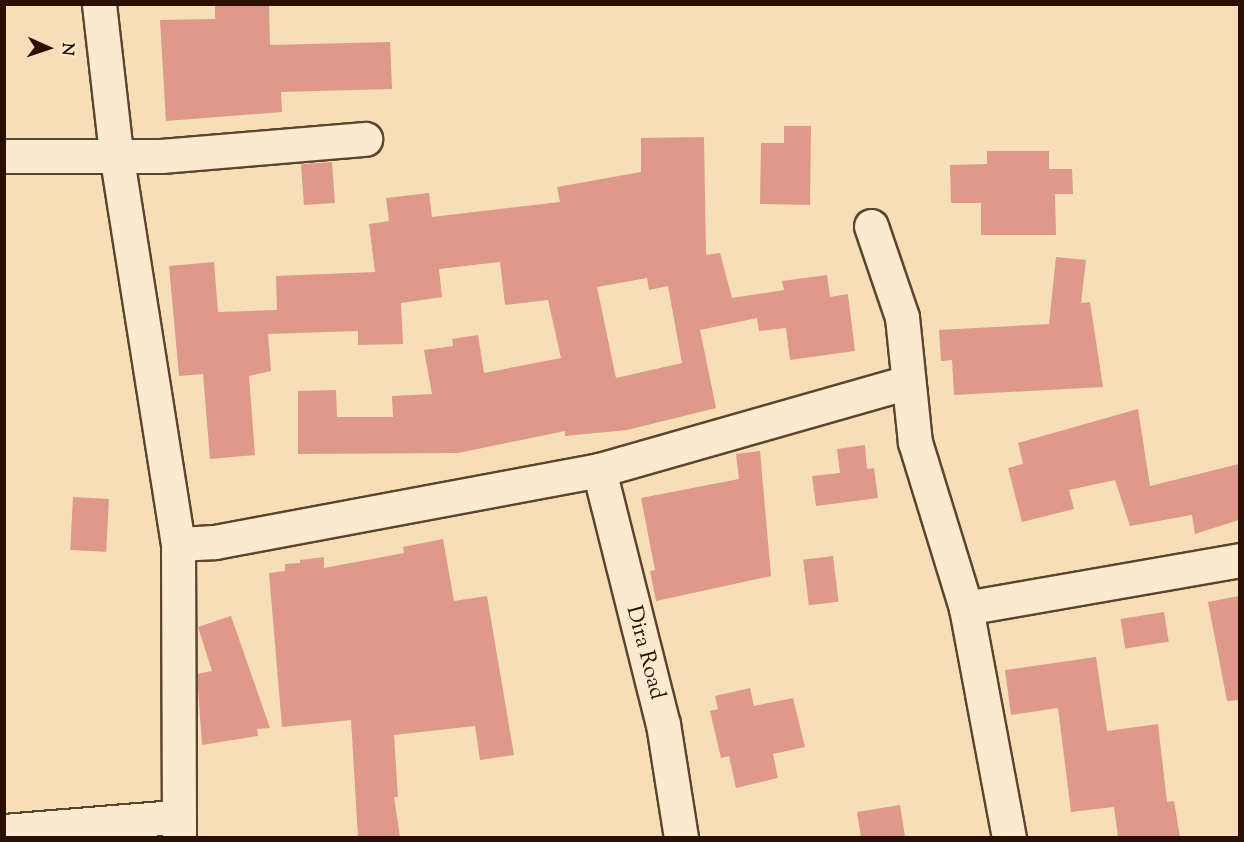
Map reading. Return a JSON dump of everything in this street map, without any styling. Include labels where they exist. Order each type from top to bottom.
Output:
[{"type":"street","points":[[4,831],[178,827],[178,544],[116,153],[99,4]]},
{"type":"street","points":[[4,156],[116,153],[161,156],[365,138]]},
{"type":"street","points":[[871,226],[902,317],[915,442],[966,608],[999,768],[1009,837]]},
{"type":"street","points":[[178,544],[215,542],[599,470],[907,382]]},
{"type":"street","name":"Dira Road","points":[[599,470],[663,724],[681,837]]},
{"type":"street","points":[[966,608],[1239,560]]},
{"type":"building","points":[[215,4],[269,4],[270,45],[390,42],[392,89],[281,92],[282,112],[166,121],[160,20],[215,19]]},
{"type":"building","points":[[784,126],[811,126],[810,205],[760,204],[761,143],[784,143]]},
{"type":"building","points":[[704,137],[706,255],[720,253],[732,298],[784,290],[782,281],[827,275],[830,297],[848,294],[855,351],[790,360],[786,328],[759,331],[757,318],[700,330],[716,408],[627,430],[565,436],[565,431],[458,453],[298,454],[298,391],[336,390],[337,417],[393,417],[392,396],[432,394],[424,350],[453,346],[452,339],[478,335],[484,373],[561,358],[548,300],[505,305],[500,262],[439,269],[442,297],[401,303],[403,344],[358,345],[358,331],[268,334],[271,371],[249,376],[255,455],[210,459],[203,374],[179,376],[169,266],[214,262],[218,312],[277,310],[276,276],[375,272],[369,224],[389,221],[386,198],[429,193],[432,217],[560,202],[557,187],[641,172],[641,138]],"holes":[[[647,278],[649,290],[668,286],[682,363],[616,378],[597,287]]]},
{"type":"building","points":[[987,151],[1049,151],[1049,169],[1072,169],[1073,194],[1055,194],[1056,235],[981,235],[981,203],[951,203],[950,165],[987,164]]},
{"type":"building","points":[[332,162],[335,203],[304,205],[301,164]]},
{"type":"building","points":[[1056,257],[1086,260],[1081,303],[1090,302],[1103,387],[954,395],[952,360],[941,361],[939,330],[1049,324]]},
{"type":"building","points":[[1138,409],[1150,486],[1239,464],[1239,520],[1195,534],[1192,515],[1130,526],[1115,480],[1069,490],[1074,509],[1022,522],[1008,468],[1023,464],[1018,443]]},
{"type":"building","points":[[865,445],[867,469],[874,468],[878,498],[816,506],[812,476],[840,473],[837,449]]},
{"type":"building","points":[[760,451],[771,576],[656,601],[650,571],[655,570],[641,498],[739,479],[736,454]]},
{"type":"building","points":[[73,497],[109,499],[106,552],[70,550]]},
{"type":"building","points":[[443,539],[454,601],[487,596],[514,755],[480,760],[475,726],[394,735],[398,797],[394,797],[400,837],[358,837],[351,720],[282,727],[269,573],[285,571],[285,564],[300,563],[300,560],[324,557],[324,568],[404,553],[403,547]]},
{"type":"building","points":[[833,556],[839,602],[809,605],[803,560]]},
{"type":"building","points":[[1239,596],[1239,700],[1227,701],[1208,602]]},
{"type":"building","points":[[1164,612],[1169,642],[1125,649],[1121,619]]},
{"type":"building","points":[[231,616],[270,728],[257,729],[258,736],[202,745],[197,674],[212,671],[198,627]]},
{"type":"building","points":[[1096,657],[1107,731],[1158,724],[1167,802],[1174,801],[1180,837],[1118,837],[1114,807],[1071,812],[1058,708],[1011,715],[1005,670]]},
{"type":"building","points":[[750,688],[754,706],[793,698],[805,747],[773,754],[778,778],[736,788],[729,756],[721,758],[710,711],[718,709],[715,696]]},
{"type":"building","points":[[900,805],[905,837],[861,837],[857,812]]}]
